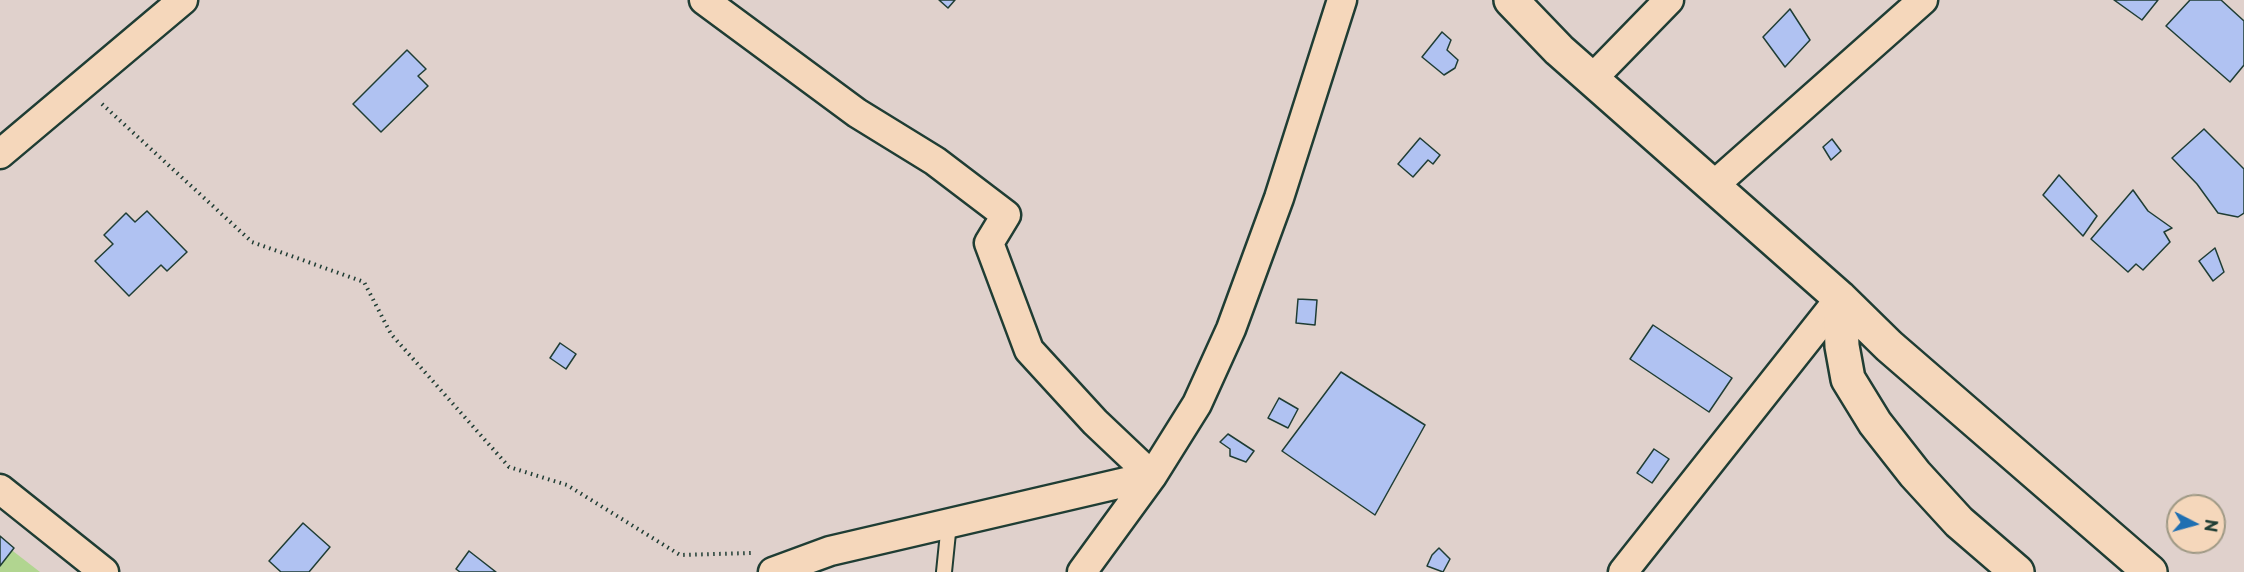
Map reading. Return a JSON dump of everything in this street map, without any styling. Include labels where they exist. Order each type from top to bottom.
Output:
[{"type":"highway","points":[[1511,0],[1559,50],[1840,298],[1888,346],[2150,572]]},
{"type":"highway","points":[[1840,298],[1842,346],[1848,379],[1875,423],[1915,474],[1959,522],[2017,572]]},
{"type":"street","points":[[0,154],[183,0]]},
{"type":"street","points":[[704,0],[857,113],[935,161],[1006,215],[989,243],[1029,350],[1095,422],[1152,476]]},
{"type":"street","points":[[1082,572],[1152,476],[1197,404],[1231,329],[1279,198],[1342,0]]},
{"type":"street","points":[[1592,79],[1669,0]]},
{"type":"street","points":[[1713,186],[1923,0]]},
{"type":"street","points":[[1623,572],[1840,298]]},
{"type":"street","points":[[766,562],[830,551],[1152,476]]},
{"type":"street","points":[[0,489],[104,572]]},
{"type":"lane","points":[[944,572],[949,524]]},
{"type":"path","points":[[82,85],[252,242],[364,282],[391,334],[508,467],[567,485],[680,555],[766,562]]},
{"type":"green space","points":[[0,541],[40,572],[0,572]]},
{"type":"building","points":[[939,0],[955,0],[948,8]]},
{"type":"building","points":[[2114,0],[2158,0],[2142,20]]},
{"type":"building","points":[[2190,0],[2221,0],[2244,21],[2244,65],[2230,82],[2166,26]]},
{"type":"building","points":[[1790,9],[1810,40],[1785,67],[1763,37]]},
{"type":"building","points":[[1442,32],[1451,40],[1447,50],[1458,60],[1455,68],[1444,75],[1422,57]]},
{"type":"building","points":[[407,50],[426,69],[418,76],[428,86],[381,132],[353,104]]},
{"type":"building","points":[[2204,129],[2244,169],[2244,213],[2238,217],[2218,213],[2197,184],[2172,158]]},
{"type":"building","points":[[1420,138],[1440,155],[1433,164],[1428,160],[1413,177],[1398,164]]},
{"type":"building","points":[[1832,139],[1841,151],[1831,160],[1823,147]]},
{"type":"building","points":[[2059,175],[2097,216],[2083,236],[2043,195]]},
{"type":"building","points":[[2133,190],[2148,211],[2172,228],[2164,232],[2170,242],[2143,270],[2136,264],[2128,272],[2091,239]]},
{"type":"building","points":[[147,211],[187,252],[167,271],[161,265],[129,296],[95,261],[113,244],[104,235],[126,213],[135,222]]},
{"type":"building","points":[[2215,248],[2224,272],[2213,281],[2199,261]]},
{"type":"building","points":[[1298,299],[1317,300],[1315,325],[1296,323]]},
{"type":"building","points":[[1653,325],[1732,378],[1709,412],[1630,359]]},
{"type":"building","points":[[560,343],[576,354],[566,369],[550,358]]},
{"type":"building","points":[[1341,372],[1425,425],[1375,515],[1282,451]]},
{"type":"building","points":[[1279,398],[1298,409],[1288,428],[1268,418]]},
{"type":"building","points":[[1228,434],[1254,451],[1246,462],[1230,456],[1230,449],[1220,442]]},
{"type":"building","points":[[1654,449],[1669,459],[1652,483],[1637,473]]},
{"type":"building","points":[[303,523],[330,547],[309,572],[281,572],[269,561]]},
{"type":"building","points":[[0,536],[14,548],[0,566]]},
{"type":"building","points":[[1439,548],[1450,559],[1443,572],[1427,566],[1432,555]]},
{"type":"building","points":[[469,551],[496,572],[460,572],[456,569]]}]
